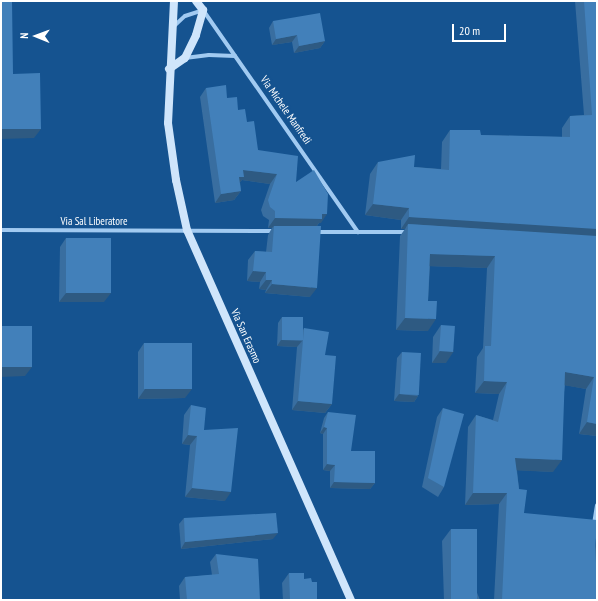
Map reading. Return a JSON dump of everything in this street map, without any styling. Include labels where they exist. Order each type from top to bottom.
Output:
[{"type":"main road","name":"Via San Erasmo","points":[[174,1],[169,69],[168,123],[176,180],[187,230],[351,600]]},
{"type":"main road","name":"Via Michele Manfredi","points":[[196,1],[203,10]]},
{"type":"main road","points":[[169,69],[185,58],[203,10]]},
{"type":"street","points":[[172,28],[185,16],[203,10]]},
{"type":"street","name":"Via Michele Manfredi","points":[[203,10],[358,232]]},
{"type":"street","points":[[185,58],[209,55],[235,56]]},
{"type":"street","name":"Via Sal Liberatore","points":[[1,230],[280,231]]},
{"type":"street","points":[[311,232],[413,233]]},
{"type":"street","points":[[594,531],[597,505]]},
{"type":"building","points":[[1,1],[12,1],[13,74],[40,73],[41,129],[1,129]]},
{"type":"building","points":[[584,1],[597,1],[597,229],[409,217],[409,208],[373,204],[378,162],[415,155],[414,167],[449,170],[450,130],[480,130],[481,135],[570,137],[570,116],[592,115]]},
{"type":"building","points":[[320,13],[325,41],[299,46],[297,35],[276,39],[273,21]]},
{"type":"building","points":[[226,85],[227,98],[237,97],[238,110],[245,109],[247,122],[254,121],[258,150],[298,156],[296,182],[314,170],[328,194],[327,214],[322,214],[322,219],[275,218],[275,211],[270,207],[268,200],[277,174],[243,170],[244,177],[239,177],[241,191],[221,194],[206,88]]},
{"type":"building","points":[[408,224],[597,236],[597,424],[587,422],[594,377],[565,372],[562,460],[515,458],[519,489],[527,490],[524,513],[597,520],[595,547],[597,600],[502,600],[507,493],[473,493],[476,415],[498,422],[507,382],[484,381],[485,346],[491,346],[495,256],[430,254],[428,301],[437,301],[436,319],[405,318]]},
{"type":"building","points":[[274,226],[321,226],[317,288],[272,284],[272,280],[266,280],[266,272],[253,271],[255,251],[272,252]]},
{"type":"building","points":[[66,238],[111,238],[111,293],[66,293]]},
{"type":"building","points":[[282,317],[303,317],[303,340],[282,340]]},
{"type":"building","points":[[441,325],[455,326],[453,352],[439,351]]},
{"type":"building","points":[[1,326],[32,326],[32,367],[1,367]]},
{"type":"building","points":[[304,328],[329,332],[325,355],[336,356],[332,404],[298,401]]},
{"type":"building","points":[[144,343],[192,343],[192,389],[144,389]]},
{"type":"building","points":[[402,352],[421,353],[419,395],[400,394]]},
{"type":"building","points":[[191,405],[206,408],[204,430],[238,428],[231,492],[192,488],[197,436],[188,435]]},
{"type":"building","points":[[443,408],[464,414],[444,487],[428,478]]},
{"type":"building","points":[[328,412],[356,415],[351,451],[375,451],[375,483],[334,482],[335,465],[327,464],[327,428],[324,427]]},
{"type":"building","points":[[276,513],[278,533],[185,542],[184,518]]},
{"type":"building","points":[[451,529],[477,529],[477,600],[451,600]]},
{"type":"building","points":[[216,554],[258,559],[260,600],[187,600],[185,577],[219,574]]},
{"type":"building","points":[[289,573],[304,573],[304,579],[311,578],[312,582],[317,582],[317,600],[290,600]]}]
